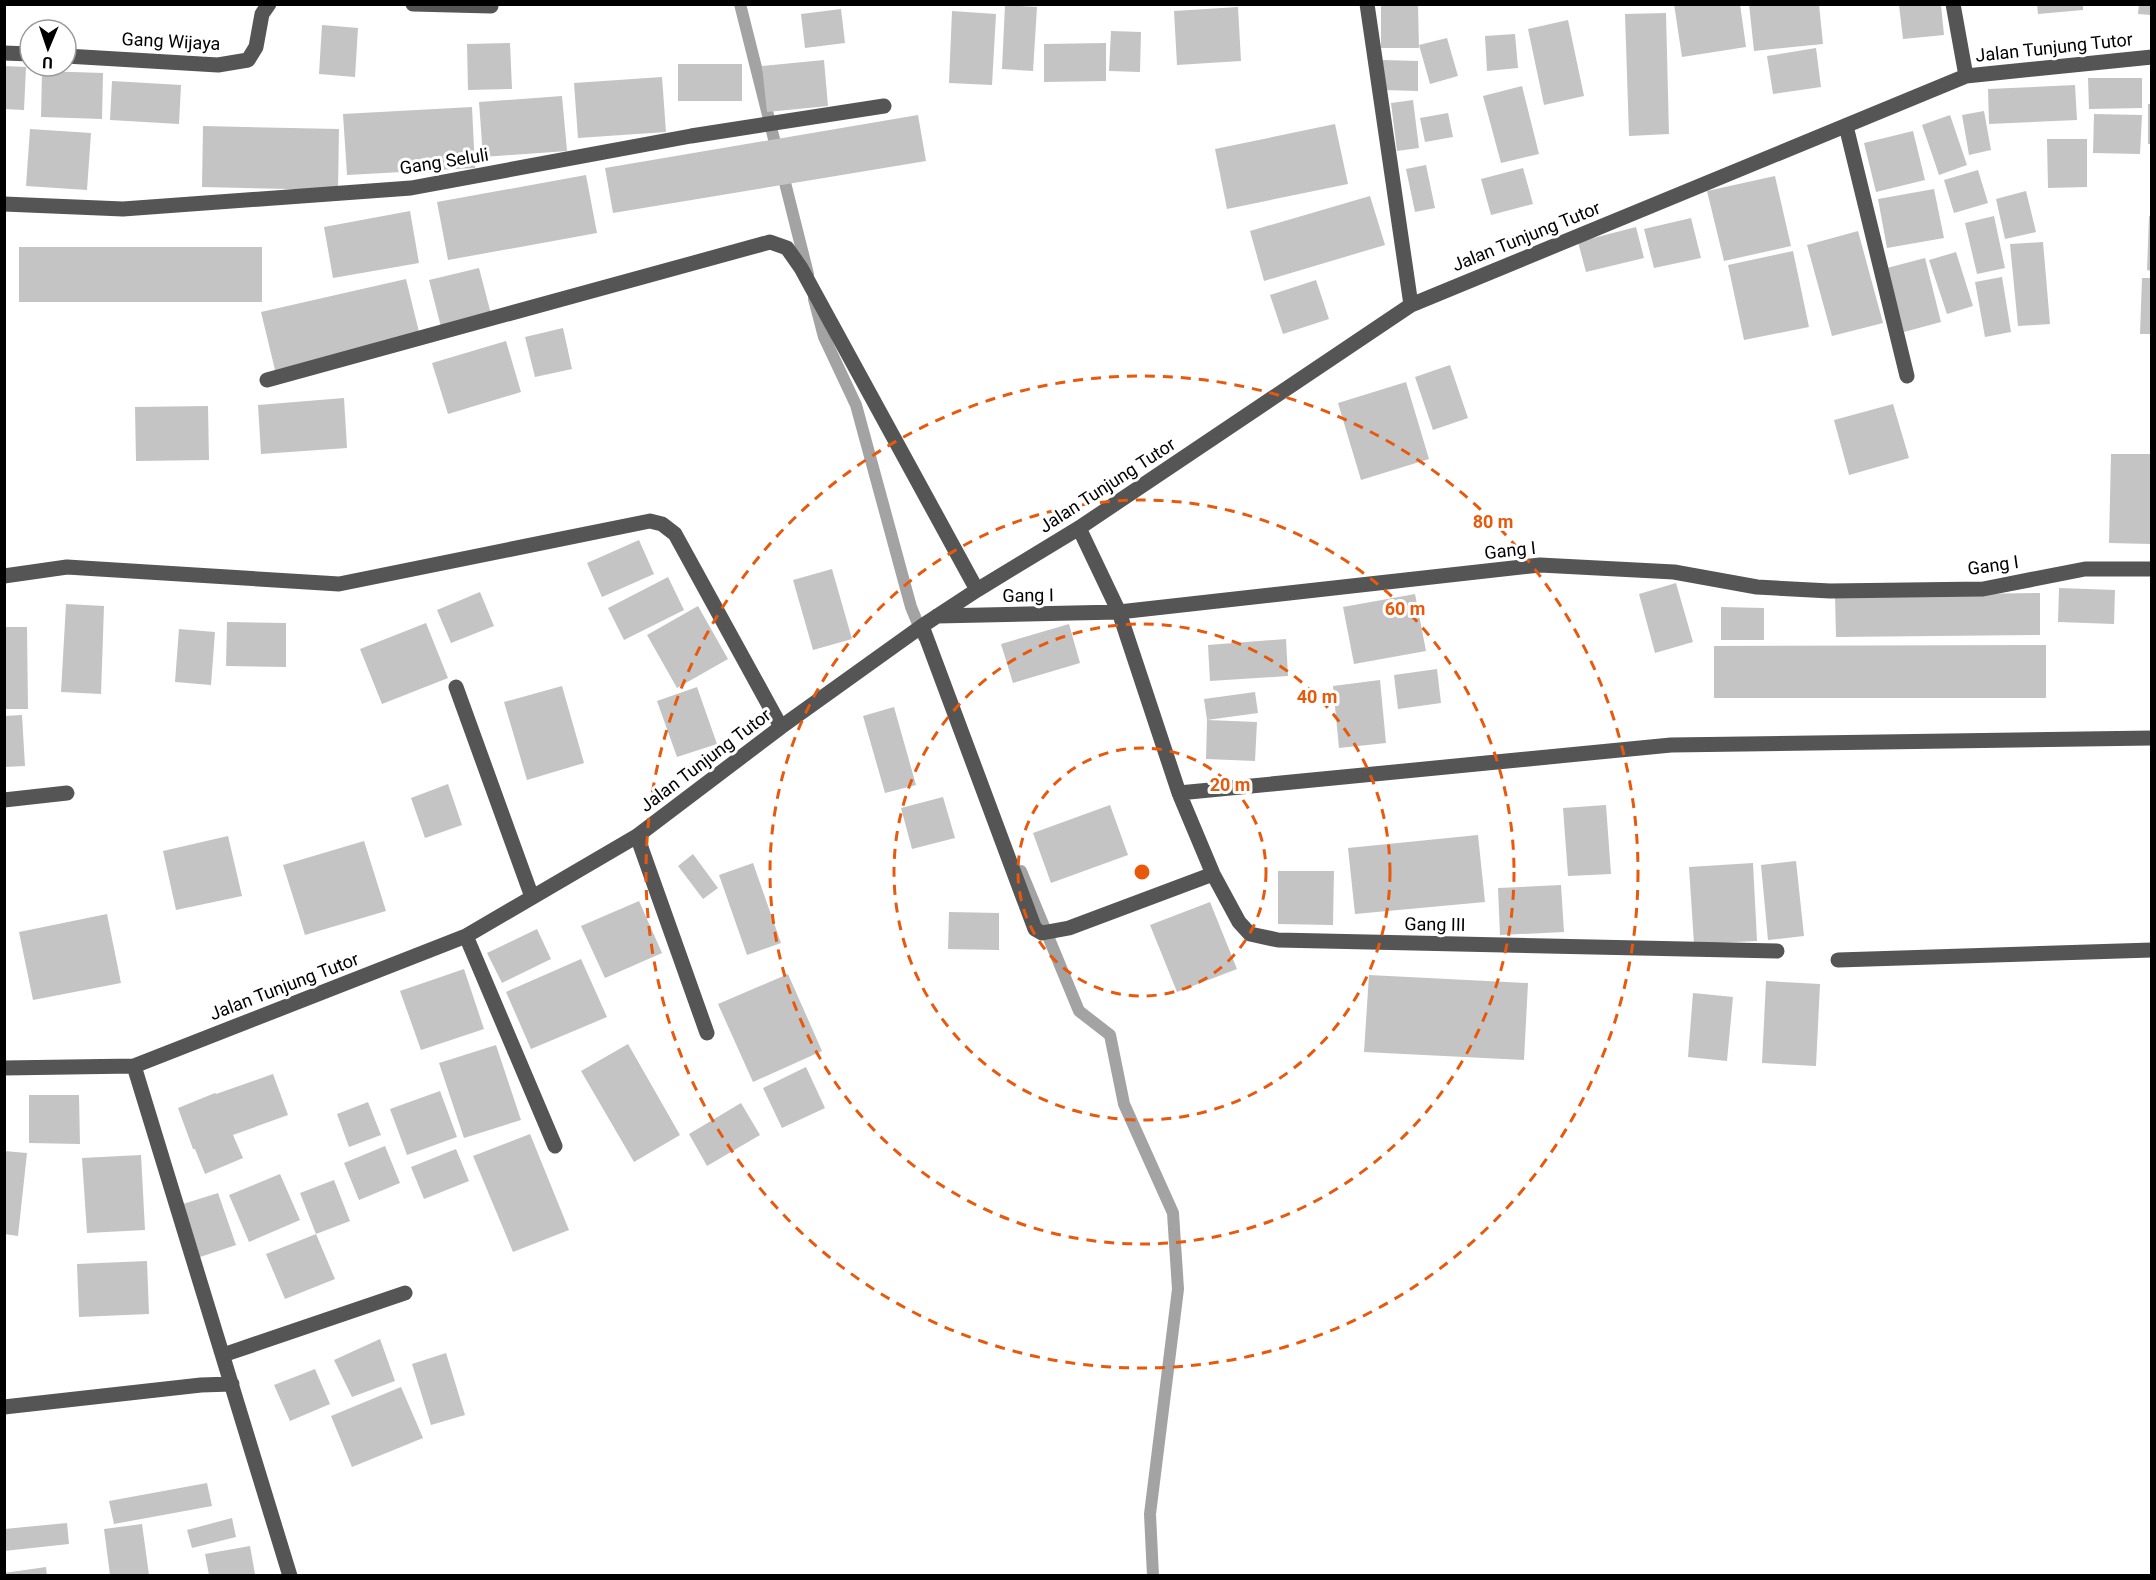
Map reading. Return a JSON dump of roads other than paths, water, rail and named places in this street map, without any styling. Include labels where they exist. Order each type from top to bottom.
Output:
[{"type":"street","name":"Gang Wijaya","points":[[78,57],[218,64],[248,60],[256,47],[262,14],[269,4]]},
{"type":"street","points":[[413,4],[490,6]]},
{"type":"street","points":[[1367,4],[1411,305]]},
{"type":"street","points":[[1953,4],[1966,76]]},
{"type":"street","name":"Jalan Tunjung Tutor","points":[[134,1066],[466,936],[637,836],[781,727],[922,626],[1079,528],[1411,305],[1966,76],[2151,57]]},
{"type":"street","name":"Gang Seluli","points":[[4,204],[123,209],[411,188],[691,136],[884,106]]},
{"type":"street","points":[[1846,126],[1907,376]]},
{"type":"street","points":[[267,380],[770,242],[787,248],[801,268],[977,590]]},
{"type":"street","points":[[4,576],[67,567],[339,584],[650,521],[662,524],[675,534],[781,727]]},
{"type":"street","name":"Gang III","points":[[1079,528],[1119,612],[1179,794],[1213,873],[1239,922],[1250,934],[1278,940],[1778,951]]},
{"type":"street","name":"Gang I","points":[[937,616],[1119,612],[1540,565],[1674,572],[1757,587],[1830,591],[1983,589],[2085,569],[2151,569]]},
{"type":"street","points":[[922,626],[1035,929],[1042,933],[1069,928],[1213,873]]},
{"type":"street","points":[[456,687],[532,897]]},
{"type":"street","points":[[1179,794],[1671,745],[2151,738]]},
{"type":"street","points":[[4,800],[67,793]]},
{"type":"street","points":[[637,836],[707,1033]]},
{"type":"street","points":[[466,936],[555,1146]]},
{"type":"street","points":[[1838,960],[2151,950]]},
{"type":"street","points":[[4,1068],[134,1066],[290,1575]]},
{"type":"street","points":[[223,1355],[405,1293]]},
{"type":"street","points":[[4,1407],[201,1385],[231,1384]]},
{"type":"waterway","points":[[740,4],[808,274]]},
{"type":"waterway","points":[[814,299],[824,337],[856,405],[911,607],[923,636]]},
{"type":"waterway","points":[[1021,871],[1079,1011],[1110,1035],[1124,1104],[1173,1213],[1178,1289],[1150,1514],[1153,1576]]}]
